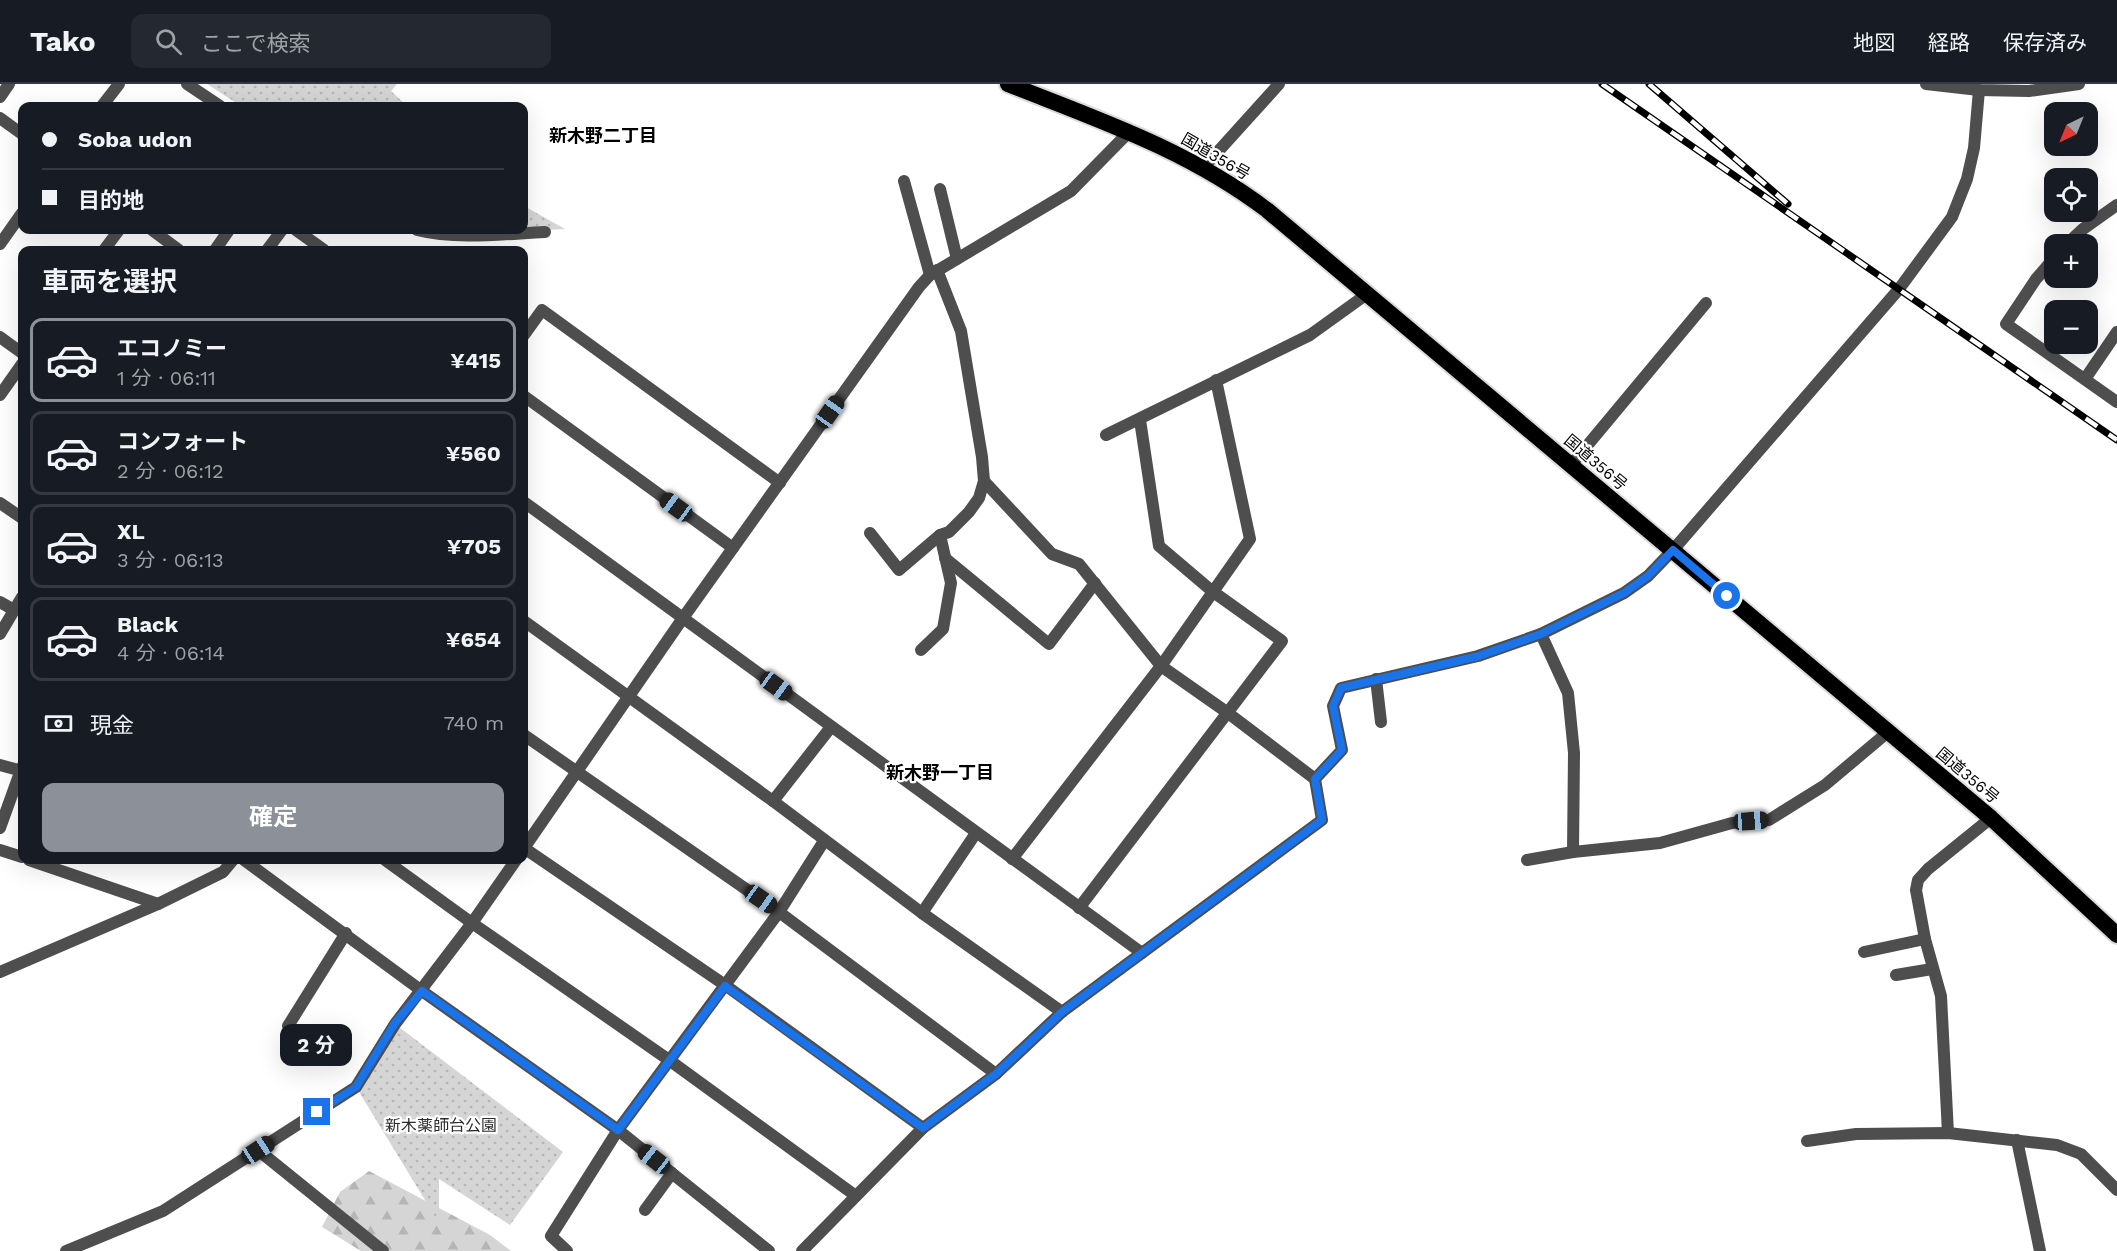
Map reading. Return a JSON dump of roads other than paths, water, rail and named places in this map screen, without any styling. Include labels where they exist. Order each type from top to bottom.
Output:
[{"type":"highway","name":"国道356号","points":[[1008,84],[1130,132],[1204,167],[1267,210],[1990,818],[2117,935]]},
{"type":"street","points":[[0,97],[9,84]]},
{"type":"street","points":[[105,102],[119,84]]},
{"type":"street","points":[[187,84],[210,102]]},
{"type":"street","points":[[1204,167],[1279,84]]},
{"type":"street","points":[[1926,84],[2029,91],[2079,84]]},
{"type":"street","points":[[1315,779],[1342,750],[1333,706],[1341,688],[1479,656],[1541,634],[1624,593],[1648,576],[1673,550],[1899,289],[1952,217],[1967,179],[1974,148],[1979,87]]},
{"type":"street","points":[[0,118],[18,131]]},
{"type":"street","points":[[528,842],[683,618],[933,273],[1071,191],[1130,132]]},
{"type":"street","points":[[870,533],[899,570],[940,536],[949,532],[969,512],[979,498],[984,481],[961,330],[933,273],[904,181]]},
{"type":"street","points":[[940,189],[957,259]]},
{"type":"street","points":[[2078,234],[2117,205]]},
{"type":"street","points":[[0,244],[18,219]]},
{"type":"street","points":[[528,233],[545,232]]},
{"type":"street","points":[[157,234],[174,246]]},
{"type":"street","points":[[302,234],[318,246]]},
{"type":"street","points":[[450,234],[487,234]]},
{"type":"street","points":[[2044,270],[2006,324],[2117,402]]},
{"type":"street","points":[[1106,435],[1310,335],[1367,294]]},
{"type":"street","points":[[1571,465],[1706,303]]},
{"type":"street","points":[[528,329],[542,310],[780,483]]},
{"type":"street","points":[[2085,379],[2117,332]]},
{"type":"street","points":[[0,338],[18,350]]},
{"type":"street","points":[[0,395],[18,370]]},
{"type":"street","points":[[1012,860],[1161,666],[1251,539],[1216,380]]},
{"type":"street","points":[[528,399],[733,548]]},
{"type":"street","points":[[1079,908],[1282,641],[1212,591],[1159,546],[1140,420]]},
{"type":"street","points":[[802,1251],[923,1128],[996,1074],[1062,1012],[1322,820],[1315,779],[1161,666],[1079,564],[1052,554],[984,481]]},
{"type":"street","points":[[0,503],[18,512]]},
{"type":"street","points":[[528,505],[1142,953]]},
{"type":"street","points":[[921,650],[943,629],[951,583],[940,536]]},
{"type":"street","points":[[945,558],[1049,644],[1095,583]]},
{"type":"street","points":[[0,602],[14,610]]},
{"type":"street","points":[[0,634],[18,604]]},
{"type":"street","points":[[528,624],[627,698],[773,801],[922,913],[1062,1012]]},
{"type":"street","points":[[1541,634],[1568,693],[1574,753],[1573,852]]},
{"type":"street","points":[[1376,679],[1381,722]]},
{"type":"street","points":[[773,801],[831,727]]},
{"type":"street","points":[[1527,860],[1573,852],[1660,843],[1732,823],[1769,820],[1826,785],[1888,732]]},
{"type":"street","points":[[528,738],[779,912],[996,1074]]},
{"type":"street","points":[[0,765],[18,768]]},
{"type":"street","points":[[0,828],[18,780]]},
{"type":"street","points":[[1948,1133],[1941,996],[1924,939],[1916,890],[1918,880],[1928,869],[1990,818]]},
{"type":"street","points":[[922,913],[976,833]]},
{"type":"street","points":[[567,1251],[551,1236],[618,1130],[779,912],[824,841]]},
{"type":"street","points":[[0,850],[18,856]]},
{"type":"street","points":[[528,851],[725,986],[923,1128]]},
{"type":"street","points":[[41,864],[158,904]]},
{"type":"street","points":[[0,972],[158,904],[223,872],[230,864]]},
{"type":"street","points":[[250,864],[422,991],[618,1130],[769,1251]]},
{"type":"street","points":[[390,864],[669,1060],[856,1196]]},
{"type":"street","points":[[66,1251],[163,1211],[356,1087],[395,1023],[422,991],[513,864]]},
{"type":"street","points":[[288,1026],[346,933]]},
{"type":"street","points":[[1864,952],[1924,939]]},
{"type":"street","points":[[1896,975],[1932,969]]},
{"type":"street","points":[[1807,1140],[1857,1134],[1948,1133],[2057,1145],[2081,1154],[2117,1190]]},
{"type":"street","points":[[2017,1140],[2040,1251]]},
{"type":"street","points":[[258,1150],[383,1251]]},
{"type":"street","points":[[645,1210],[672,1173]]},
{"type":"railway","points":[[1602,84],[2117,440]]},
{"type":"railway","points":[[1649,84],[1788,204]]},
{"type":"district","name":"新木野二丁目","points":[[603,136]]},
{"type":"district","name":"新木野一丁目","points":[[940,773]]},
{"type":"park label","name":"新木薬師台公園","points":[[441,1125]]}]
